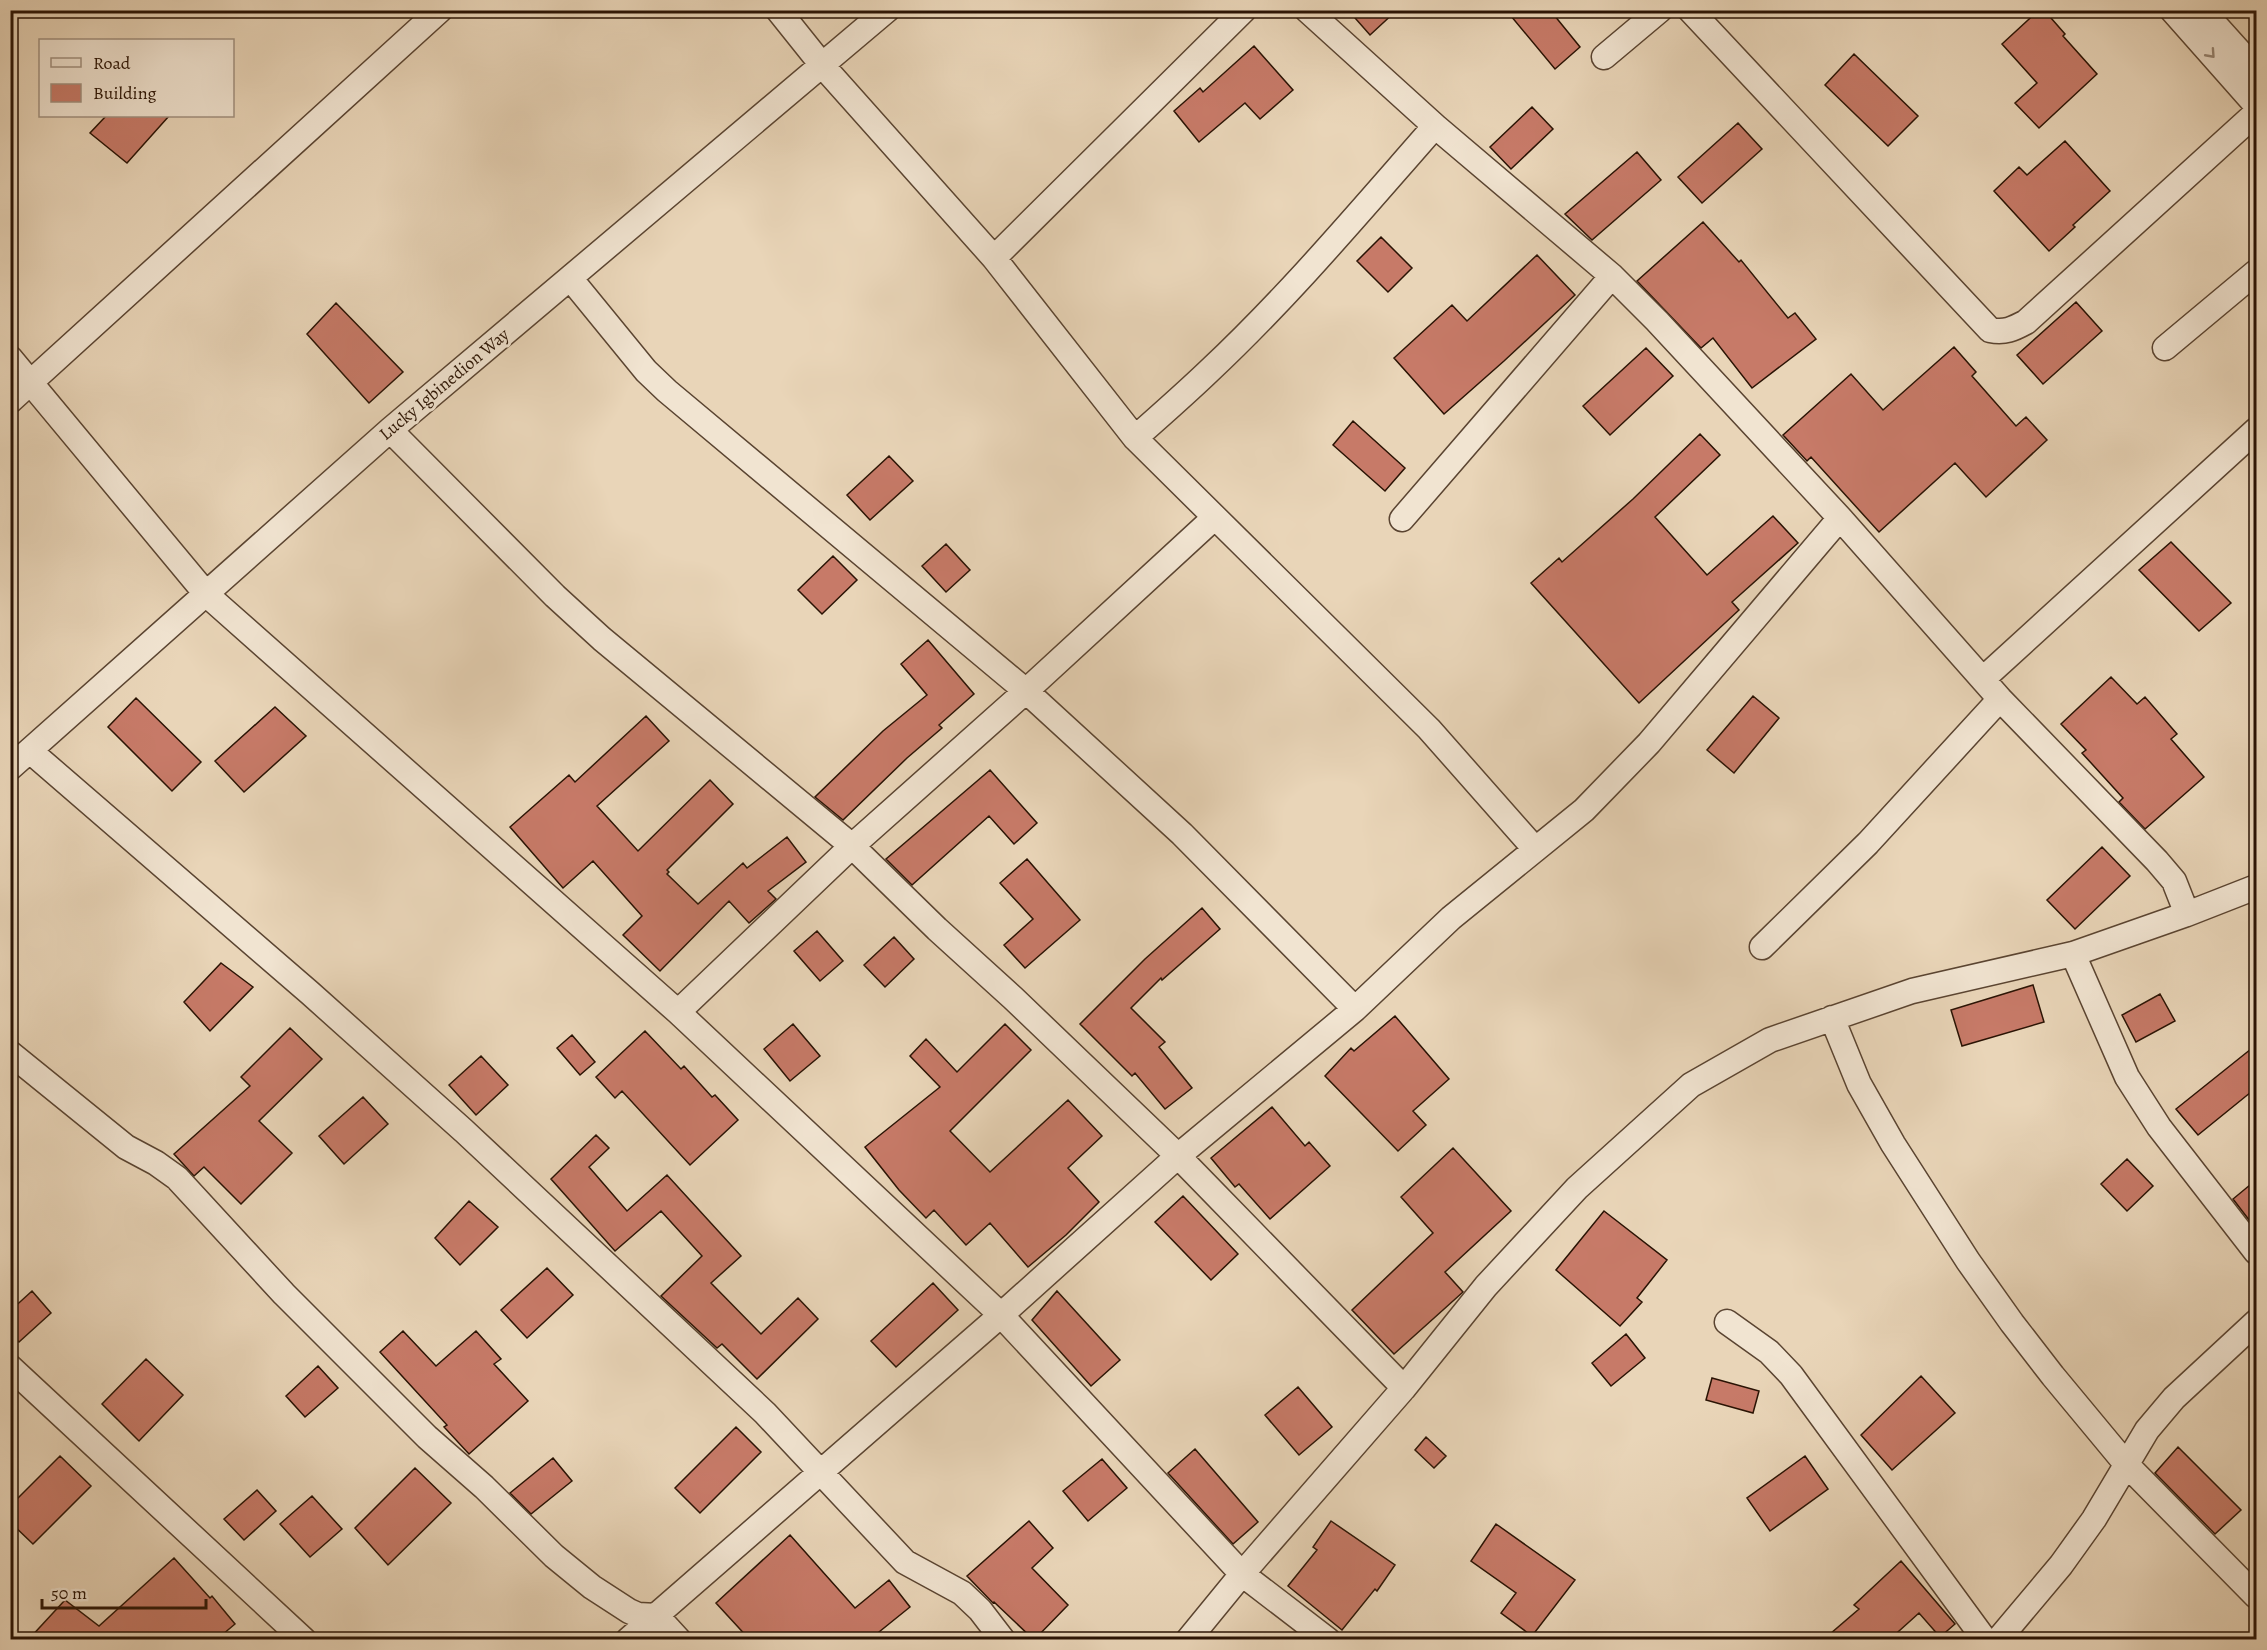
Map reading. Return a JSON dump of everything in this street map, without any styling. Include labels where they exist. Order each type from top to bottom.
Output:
[{"type":"street","points":[[10,401],[440,10]]},
{"type":"street","points":[[778,10],[822,65],[994,258],[1135,438],[1429,729],[1535,849]]},
{"type":"street","name":"Lucky Igbinedion Way","points":[[10,768],[390,430],[886,10]]},
{"type":"street","points":[[994,258],[1244,10]]},
{"type":"street","points":[[1307,10],[1435,126],[1612,276],[1657,321],[1840,518],[2000,699],[2157,861],[2174,881],[2187,914]]},
{"type":"street","points":[[1604,57],[1660,10]]},
{"type":"street","points":[[1690,10],[1990,330],[2001,332],[2012,330],[2026,322],[2256,113]]},
{"type":"street","points":[[2172,10],[2256,105]]},
{"type":"street","points":[[2208,12],[2256,70]]},
{"type":"street","points":[[1135,438],[1249,331],[1315,261],[1435,126]]},
{"type":"street","points":[[2165,348],[2256,272]]},
{"type":"street","points":[[1402,519],[1612,276]]},
{"type":"street","points":[[570,278],[646,371],[667,392],[855,551],[1026,691],[1182,834],[1355,1009]]},
{"type":"street","points":[[10,358],[207,595],[678,1011],[1000,1315],[1242,1574],[1328,1640]]},
{"type":"street","points":[[390,430],[555,596],[602,639],[852,846],[1178,1156],[1404,1388]]},
{"type":"street","points":[[1983,679],[2256,430]]},
{"type":"street","points":[[678,1011],[852,846],[1026,691],[1214,518]]},
{"type":"street","points":[[628,1640],[1178,1156],[1355,1009],[1451,918],[1584,810],[1649,743],[1840,518]]},
{"type":"street","points":[[1762,947],[1868,843],[2000,699]]},
{"type":"street","points":[[30,751],[310,993],[465,1131],[765,1413],[905,1562],[962,1593],[980,1610],[1003,1640]]},
{"type":"street","points":[[1188,1640],[1242,1574],[1404,1388],[1486,1286],[1576,1188],[1691,1085],[1770,1040],[1832,1018],[1912,991],[2073,954],[2256,887]]},
{"type":"street","points":[[2073,954],[2127,1077],[2159,1127],[2256,1252]]},
{"type":"street","points":[[1832,1018],[1859,1084],[1893,1144],[1930,1204],[2013,1323],[2053,1376],[2127,1464],[2256,1596]]},
{"type":"street","points":[[10,1053],[126,1146],[177,1178],[284,1294],[427,1437],[484,1487],[554,1556],[592,1587],[629,1611],[638,1615],[657,1616],[680,1640]]},
{"type":"street","points":[[1727,1322],[1769,1352],[1791,1375],[2000,1637],[2061,1565],[2094,1519],[2147,1430],[2174,1398],[2256,1322]]},
{"type":"street","points":[[10,1367],[304,1640]]},
{"type":"building","points":[[1348,10],[1397,10],[1370,35]]},
{"type":"building","points":[[1506,10],[1550,10],[1580,47],[1555,69]]},
{"type":"building","points":[[2039,10],[2044,10],[2065,34],[2063,36],[2097,74],[2039,128],[2015,103],[2037,83],[2002,44]]},
{"type":"building","points":[[1254,46],[1293,90],[1260,119],[1245,103],[1199,142],[1174,111],[1200,88],[1203,92]]},
{"type":"building","points":[[1854,54],[1918,116],[1888,146],[1825,85]]},
{"type":"building","points":[[1532,107],[1553,129],[1511,169],[1490,147]]},
{"type":"building","points":[[105,117],[168,117],[127,163],[90,133]]},
{"type":"building","points":[[1738,123],[1762,149],[1702,203],[1678,177]]},
{"type":"building","points":[[2065,141],[2110,191],[2049,251],[1994,191],[2019,167],[2027,175]]},
{"type":"building","points":[[1637,152],[1661,180],[1592,240],[1565,214]]},
{"type":"building","points":[[1703,222],[1739,262],[1741,260],[1788,318],[1795,313],[1816,339],[1752,388],[1713,338],[1701,348],[1637,281]]},
{"type":"building","points":[[1381,237],[1412,268],[1388,292],[1357,261]]},
{"type":"building","points":[[1537,255],[1575,295],[1444,414],[1394,358],[1452,305],[1467,321]]},
{"type":"building","points":[[2076,302],[2102,331],[2043,384],[2017,355]]},
{"type":"building","points":[[336,303],[403,372],[369,403],[307,334]]},
{"type":"building","points":[[1954,347],[1976,372],[1972,376],[2016,426],[2026,417],[2047,440],[1986,497],[1955,463],[1879,532],[1811,457],[1807,461],[1783,435],[1851,374],[1883,410]]},
{"type":"building","points":[[1646,348],[1673,376],[1610,435],[1583,406]]},
{"type":"building","points":[[1353,421],[1405,468],[1385,491],[1333,445]]},
{"type":"building","points":[[1700,434],[1720,455],[1655,517],[1707,575],[1773,516],[1798,543],[1732,602],[1739,610],[1639,703],[1531,583],[1559,558],[1562,562],[1633,499]]},
{"type":"building","points":[[889,456],[913,481],[870,520],[847,495]]},
{"type":"building","points":[[2171,542],[2231,603],[2199,631],[2139,570]]},
{"type":"building","points":[[946,544],[970,570],[946,592],[922,566]]},
{"type":"building","points":[[833,556],[857,580],[822,614],[798,590]]},
{"type":"building","points":[[928,640],[974,694],[939,725],[942,728],[907,758],[843,820],[815,797],[883,731],[927,695],[901,664]]},
{"type":"building","points":[[2111,677],[2137,704],[2145,697],[2177,734],[2171,739],[2204,777],[2145,829],[2119,802],[2123,798],[2082,753],[2086,750],[2061,724]]},
{"type":"building","points":[[1753,696],[1779,718],[1734,773],[1707,750]]},
{"type":"building","points":[[136,698],[201,762],[172,791],[108,727]]},
{"type":"building","points":[[275,707],[306,736],[244,792],[215,761]]},
{"type":"building","points":[[646,716],[669,741],[597,806],[638,851],[710,780],[733,804],[667,870],[669,872],[667,874],[698,904],[743,863],[747,868],[787,837],[806,862],[768,891],[776,899],[749,923],[729,901],[660,971],[623,935],[642,916],[593,861],[563,888],[510,827],[569,775],[575,782]]},
{"type":"building","points":[[990,770],[1037,823],[1014,844],[989,816],[912,885],[886,859]]},
{"type":"building","points":[[2102,847],[2130,876],[2075,929],[2047,900]]},
{"type":"building","points":[[1027,859],[1080,920],[1025,968],[1004,945],[1033,919],[1000,883]]},
{"type":"building","points":[[1202,908],[1220,929],[1162,980],[1161,978],[1131,1008],[1165,1042],[1159,1047],[1192,1088],[1165,1109],[1135,1073],[1132,1076],[1080,1024],[1145,959]]},
{"type":"building","points":[[817,931],[843,961],[820,981],[794,951]]},
{"type":"building","points":[[894,937],[914,959],[885,987],[864,965]]},
{"type":"building","points":[[221,963],[253,987],[210,1031],[184,1002]]},
{"type":"building","points":[[2033,985],[2044,1022],[1962,1046],[1951,1010]]},
{"type":"building","points":[[2160,994],[2175,1021],[2136,1042],[2122,1015]]},
{"type":"building","points":[[1395,1016],[1449,1079],[1413,1111],[1426,1125],[1398,1151],[1325,1076],[1351,1048],[1354,1051]]},
{"type":"building","points":[[793,1024],[820,1056],[790,1081],[764,1049]]},
{"type":"building","points":[[1005,1024],[1031,1050],[950,1131],[990,1172],[1068,1100],[1102,1136],[1068,1168],[1099,1202],[1066,1235],[1028,1267],[990,1223],[966,1245],[934,1210],[926,1218],[899,1190],[865,1147],[940,1087],[910,1056],[926,1039],[957,1072]]},
{"type":"building","points":[[290,1028],[322,1059],[259,1121],[292,1153],[241,1204],[204,1167],[194,1176],[174,1154],[250,1086],[241,1077]]},
{"type":"building","points":[[645,1031],[681,1069],[684,1066],[712,1097],[715,1095],[738,1120],[690,1165],[622,1091],[615,1098],[596,1077]]},
{"type":"building","points":[[572,1035],[595,1062],[580,1075],[557,1048]]},
{"type":"building","points":[[2256,1045],[2256,1088],[2198,1135],[2176,1109]]},
{"type":"building","points":[[481,1056],[508,1085],[476,1115],[449,1085]]},
{"type":"building","points":[[363,1097],[388,1124],[344,1164],[319,1136]]},
{"type":"building","points":[[1272,1107],[1305,1146],[1309,1142],[1330,1166],[1270,1219],[1239,1184],[1235,1187],[1211,1158]]},
{"type":"building","points":[[596,1135],[609,1148],[589,1167],[627,1211],[667,1175],[741,1256],[711,1283],[761,1334],[798,1298],[818,1319],[757,1379],[722,1344],[717,1348],[661,1296],[702,1256],[661,1211],[615,1251],[551,1179]]},
{"type":"building","points":[[1453,1148],[1511,1211],[1445,1272],[1463,1292],[1394,1354],[1352,1310],[1433,1233],[1401,1197]]},
{"type":"building","points":[[2127,1159],[2153,1186],[2127,1211],[2101,1184]]},
{"type":"building","points":[[2256,1180],[2256,1229],[2233,1199]]},
{"type":"building","points":[[1183,1196],[1238,1254],[1211,1280],[1155,1222]]},
{"type":"building","points":[[469,1201],[498,1227],[460,1265],[435,1238]]},
{"type":"building","points":[[1604,1211],[1667,1260],[1637,1298],[1642,1302],[1620,1326],[1556,1270]]},
{"type":"building","points":[[547,1268],[573,1295],[527,1338],[501,1310]]},
{"type":"building","points":[[933,1283],[958,1310],[896,1367],[871,1341]]},
{"type":"building","points":[[32,1291],[51,1313],[19,1342],[10,1333],[10,1311]]},
{"type":"building","points":[[1057,1291],[1120,1360],[1091,1386],[1032,1320]]},
{"type":"building","points":[[403,1331],[436,1366],[476,1331],[501,1359],[494,1364],[528,1401],[469,1454],[444,1427],[447,1425],[380,1352]]},
{"type":"building","points":[[1626,1334],[1645,1358],[1611,1386],[1592,1363]]},
{"type":"building","points":[[146,1359],[183,1395],[139,1441],[102,1404]]},
{"type":"building","points":[[318,1366],[338,1388],[305,1417],[286,1396]]},
{"type":"building","points":[[1921,1376],[1955,1413],[1892,1470],[1861,1435]]},
{"type":"building","points":[[1712,1378],[1759,1391],[1753,1413],[1706,1400]]},
{"type":"building","points":[[1298,1387],[1332,1427],[1299,1455],[1265,1415]]},
{"type":"building","points":[[736,1427],[761,1452],[700,1513],[675,1488]]},
{"type":"building","points":[[1426,1437],[1446,1456],[1434,1468],[1415,1450]]},
{"type":"building","points":[[2178,1447],[2241,1510],[2215,1534],[2155,1473]]},
{"type":"building","points":[[1195,1449],[1258,1522],[1233,1544],[1168,1473]]},
{"type":"building","points":[[60,1456],[91,1486],[33,1544],[10,1522],[10,1506]]},
{"type":"building","points":[[1805,1456],[1828,1489],[1770,1531],[1747,1498]]},
{"type":"building","points":[[553,1458],[572,1481],[531,1514],[510,1493]]},
{"type":"building","points":[[1102,1459],[1127,1488],[1088,1521],[1063,1491]]},
{"type":"building","points":[[415,1468],[451,1503],[388,1565],[355,1528]]},
{"type":"building","points":[[257,1490],[276,1511],[244,1540],[224,1519]]},
{"type":"building","points":[[312,1496],[342,1529],[310,1557],[280,1524]]},
{"type":"building","points":[[1029,1521],[1053,1548],[1032,1568],[1068,1605],[1034,1640],[967,1576]]},
{"type":"building","points":[[1331,1521],[1395,1565],[1377,1591],[1375,1589],[1342,1630],[1288,1586],[1317,1550],[1313,1547]]},
{"type":"building","points":[[1496,1524],[1575,1580],[1532,1636],[1501,1613],[1516,1593],[1471,1561]]},
{"type":"building","points":[[790,1535],[855,1608],[889,1580],[910,1607],[869,1640],[750,1640],[716,1603]]},
{"type":"building","points":[[174,1558],[210,1598],[212,1596],[235,1624],[216,1640],[28,1640],[65,1600],[99,1626]]},
{"type":"building","points":[[1901,1561],[1955,1624],[1940,1637],[1919,1613],[1889,1640],[1823,1640],[1859,1609],[1854,1605]]}]
